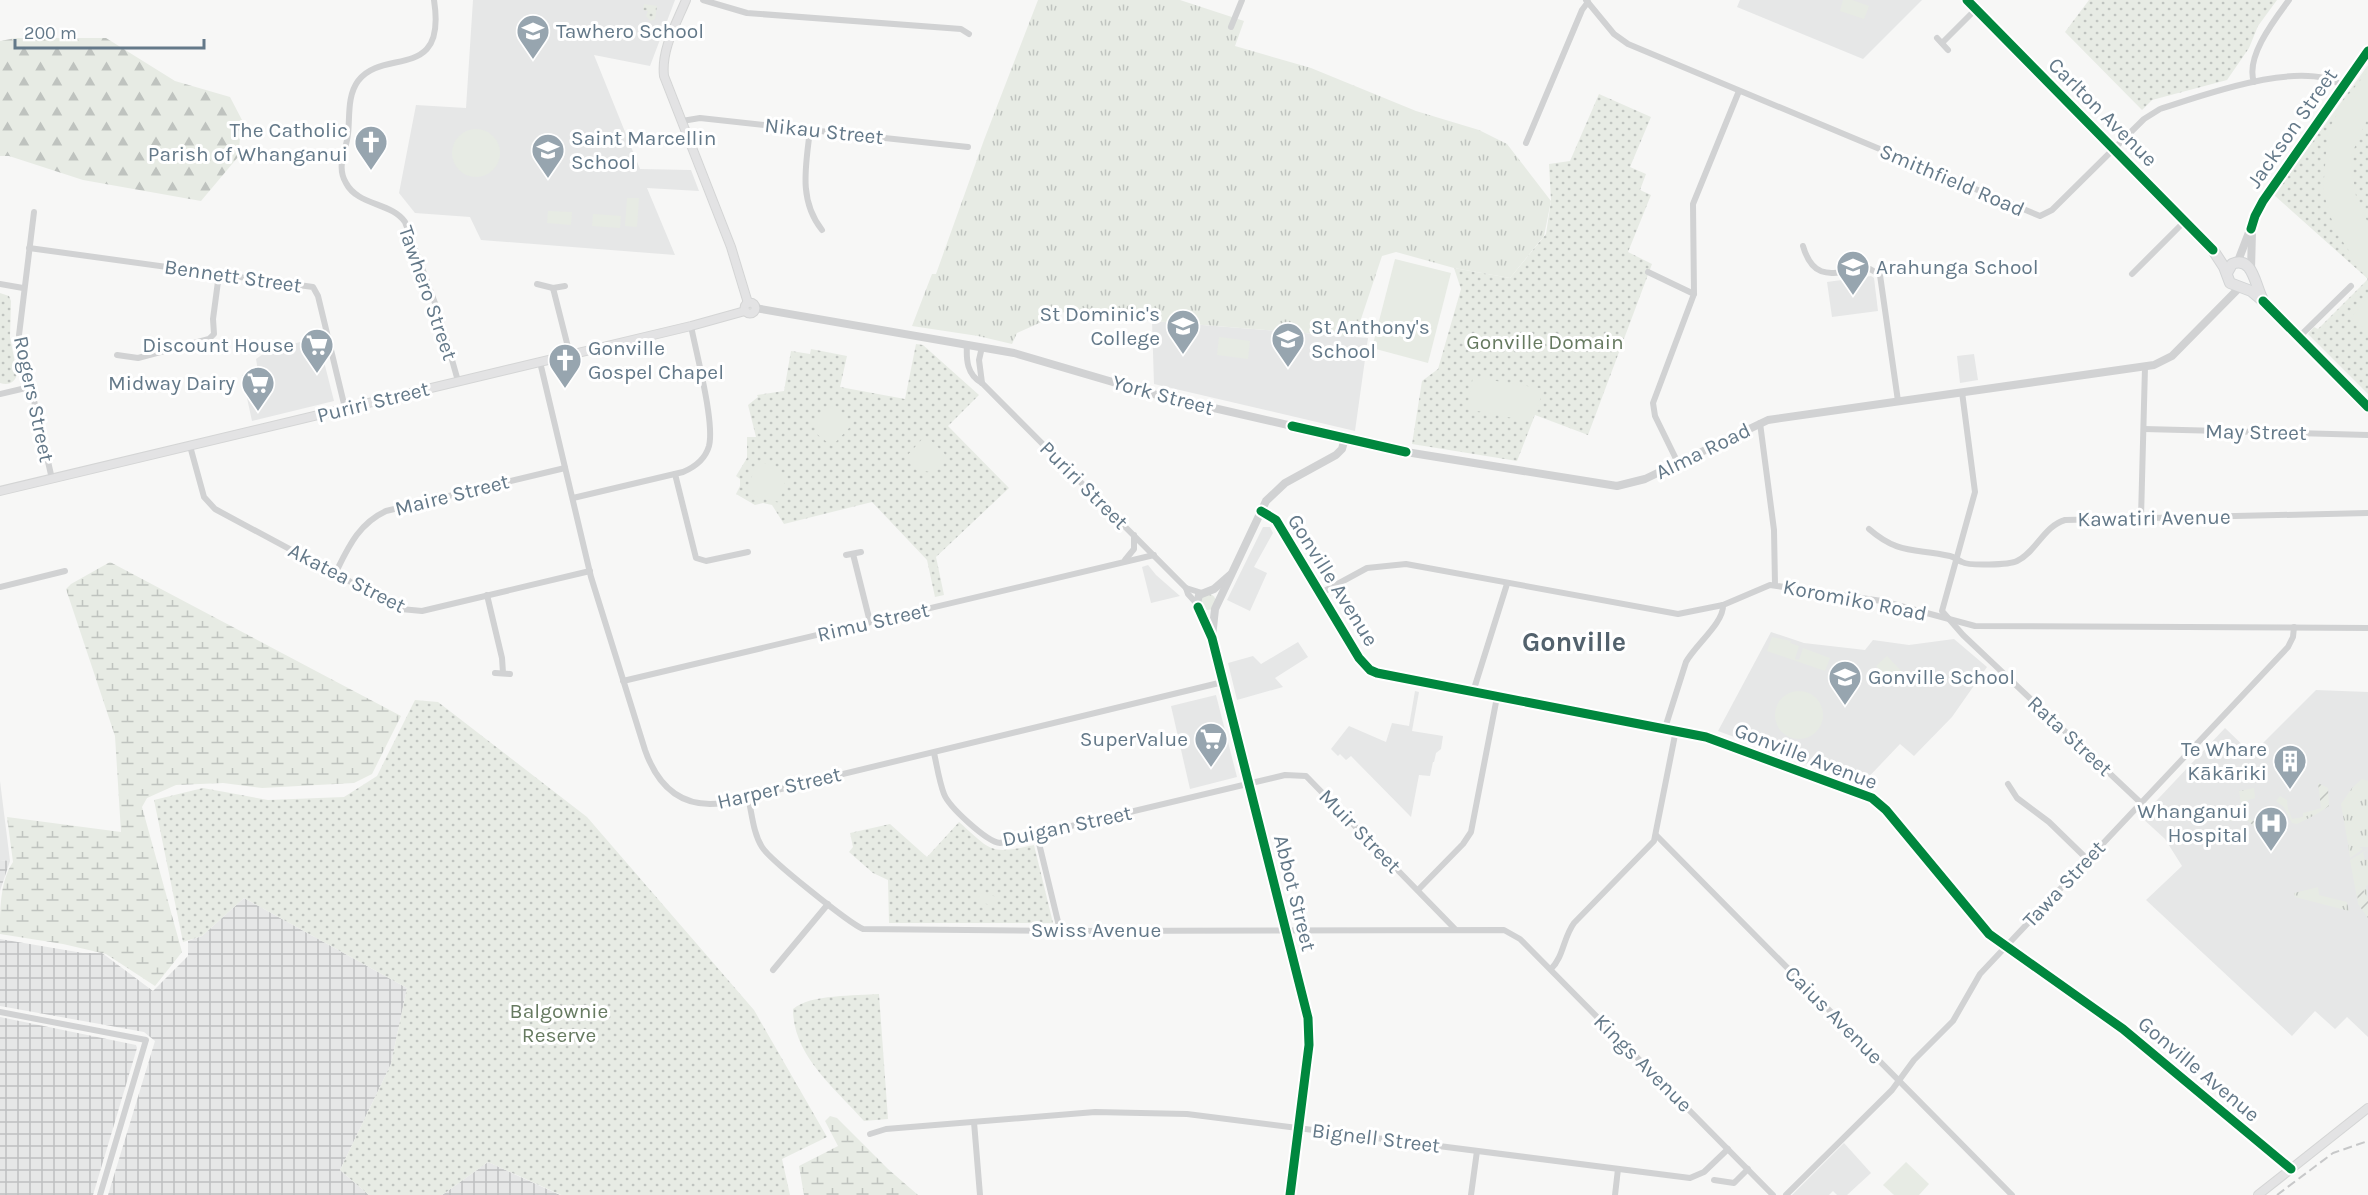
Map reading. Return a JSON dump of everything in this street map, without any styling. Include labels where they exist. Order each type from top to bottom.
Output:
[{"type":"highway","name":"Carlton Avenue","points":[[1966,0],[2213,250],[2227,276]]},
{"type":"highway","name":"Carlton Avenue","points":[[2213,250],[2236,262]]},
{"type":"highway","points":[[2263,301],[2246,263],[2236,262],[2229,266],[2227,276],[2233,285],[2241,286],[2263,301],[2368,407]]},
{"type":"highway","points":[[2241,286],[2249,283],[2252,273]]},
{"type":"main road","points":[[686,0],[666,51],[663,65],[666,83],[731,248],[749,307]]},
{"type":"main road","name":"Puriri Street","points":[[0,491],[691,326],[749,307]]},
{"type":"main road","points":[[2258,1195],[2368,1108]]},
{"type":"street","name":"Tawhero Street","points":[[434,0],[434,31],[431,42],[424,52],[410,61],[370,71],[359,81],[354,90],[341,169],[346,185],[357,196],[396,213],[405,222],[442,322],[458,381]]},
{"type":"street","points":[[703,0],[747,13],[960,29],[969,34]]},
{"type":"street","points":[[1231,27],[1242,0]]},
{"type":"street","points":[[2254,82],[2252,72],[2259,49],[2269,28],[2289,0]]},
{"type":"street","points":[[1526,143],[1587,1]]},
{"type":"street","name":"Smithfield Road","points":[[1587,1],[1620,40],[2040,216],[2052,210],[2144,119],[2160,109],[2282,76],[2328,77],[2343,86]]},
{"type":"street","points":[[1948,50],[1940,40],[1976,9]]},
{"type":"street","name":"Jackson Street","points":[[2236,262],[2263,201],[2368,51]]},
{"type":"street","points":[[1678,463],[1655,416],[1653,406],[1694,294],[1693,204],[1739,91]]},
{"type":"street","name":"Nikau Street","points":[[682,121],[700,118],[968,147]]},
{"type":"street","points":[[810,130],[804,183],[813,219],[822,230]]},
{"type":"street","name":"Rogers Street","points":[[34,212],[19,334],[52,478]]},
{"type":"street","points":[[2132,274],[2185,221]]},
{"type":"street","name":"Jackson Street","points":[[2251,229],[2252,273]]},
{"type":"street","points":[[1803,246],[1806,258],[1820,272],[1832,273],[1870,268],[1880,275],[1898,401]]},
{"type":"street","name":"Bennett Street","points":[[29,248],[313,287],[316,291],[345,408]]},
{"type":"street","points":[[1648,273],[1694,294]]},
{"type":"street","points":[[117,355],[138,358],[203,343],[209,339],[214,334],[213,320],[219,274]]},
{"type":"street","points":[[2224,302],[2227,276]]},
{"type":"street","points":[[0,284],[23,288]]},
{"type":"street","points":[[537,284],[553,288],[565,286]]},
{"type":"street","name":"Alma Road","points":[[1345,438],[1435,457],[1617,486],[1635,483],[1760,423],[1780,418],[2145,367],[2161,362],[2172,356],[2241,286]]},
{"type":"street","points":[[2299,337],[2351,286]]},
{"type":"street","points":[[553,288],[570,355]]},
{"type":"street","name":"Puriri Street","points":[[749,307],[982,346]]},
{"type":"street","points":[[573,498],[675,474],[698,464],[706,452],[710,438],[703,382],[691,326]]},
{"type":"street","name":"Puriri Street","points":[[967,344],[970,372],[1154,555],[1186,588],[1197,605]]},
{"type":"street","points":[[982,346],[979,360],[982,383]]},
{"type":"street","name":"York Street","points":[[982,346],[1157,395],[1345,438]]},
{"type":"street","name":"Harper Street","points":[[540,362],[590,571],[623,681],[650,762],[663,784],[679,796],[697,803],[715,804],[748,798],[1223,682]]},
{"type":"street","points":[[2141,518],[2145,367]]},
{"type":"street","points":[[0,394],[30,387]]},
{"type":"street","points":[[1947,619],[1942,611],[1975,492],[1962,392]]},
{"type":"street","points":[[1760,423],[1774,530],[1775,585]]},
{"type":"street","name":"May Street","points":[[2144,429],[2368,435]]},
{"type":"street","points":[[1230,575],[1197,597],[1197,605],[1206,612],[1217,606],[1270,496],[1280,487],[1340,452],[1345,438]]},
{"type":"street","name":"Akatea Street","points":[[190,446],[201,489],[208,502],[225,514],[392,606],[408,611],[422,611],[590,571]]},
{"type":"street","name":"Maire Street","points":[[335,574],[355,535],[369,521],[386,511],[565,468]]},
{"type":"street","points":[[675,474],[696,558],[706,561],[748,552]]},
{"type":"street","name":"Gonville Avenue","points":[[1261,511],[1276,520],[1359,658],[1370,670],[1386,676],[1676,730],[1712,739],[1872,798],[1886,810],[1980,925],[2005,947],[2123,1029],[2291,1168]]},
{"type":"street","name":"Kawatiri Avenue","points":[[1869,529],[1883,541],[1903,550],[1953,556],[1962,563],[2010,563],[2020,559],[2062,520],[2368,513]]},
{"type":"street","points":[[1122,562],[1132,554],[1134,535]]},
{"type":"street","points":[[861,552],[850,554],[870,622]]},
{"type":"street","name":"Rimu Street","points":[[623,681],[1154,555]]},
{"type":"street","name":"Koromiko Road","points":[[1321,593],[1367,568],[1406,564],[1665,613],[1690,613],[1723,605],[1764,586],[1775,585],[1882,601],[1975,626],[2368,628]]},
{"type":"street","points":[[0,587],[64,571]]},
{"type":"street","points":[[1473,692],[1508,584]]},
{"type":"street","points":[[1186,588],[1216,595],[1217,606]]},
{"type":"street","points":[[487,595],[502,658],[503,673]]},
{"type":"street","name":"Abbot Street","points":[[1197,605],[1212,638],[1310,1028],[1290,1195]]},
{"type":"street","points":[[1665,728],[1686,662],[1691,652],[1719,619],[1723,612],[1723,605]]},
{"type":"street","name":"Abbot Street","points":[[1212,638],[1217,606]]},
{"type":"street","name":"Rata Street","points":[[1947,619],[2141,803]]},
{"type":"street","name":"Tawa Street","points":[[1786,1195],[1899,1081],[1914,1060],[1953,1021],[1980,974],[2288,647],[2293,637],[2294,627]]},
{"type":"street","points":[[495,673],[510,674]]},
{"type":"street","points":[[1418,890],[1463,844],[1471,832],[1497,697]]},
{"type":"street","points":[[1551,969],[1560,960],[1566,935],[1574,923],[1648,848],[1656,835],[1676,730]]},
{"type":"street","name":"Duigan Street","points":[[934,753],[944,795],[950,804],[986,837],[1000,843],[1249,784]]},
{"type":"street","name":"Muir Street","points":[[1249,784],[1285,775],[1306,776],[1455,929]]},
{"type":"street","points":[[2008,784],[2017,798],[2049,822],[2087,859]]},
{"type":"street","name":"Swiss Avenue","points":[[748,798],[758,839],[763,849],[857,926],[870,930],[1497,929],[1510,933]]},
{"type":"street","points":[[1037,835],[1060,930]]},
{"type":"street","name":"Caius Avenue","points":[[1656,835],[2012,1195]]},
{"type":"street","points":[[773,970],[828,904]]},
{"type":"street","name":"Kings Avenue","points":[[1510,933],[1520,939],[1551,969],[1773,1195]]},
{"type":"street","points":[[0,1012],[146,1040],[100,1195]]},
{"type":"street","name":"Bignell Street","points":[[870,1134],[886,1129],[1107,1112],[1187,1114],[1695,1177],[1704,1172],[1728,1149]]},
{"type":"street","points":[[974,1122],[980,1195]]},
{"type":"street","points":[[1472,1195],[1477,1151]]},
{"type":"street","points":[[1615,1195],[1618,1169]]},
{"type":"street","points":[[1714,1180],[1734,1183],[1748,1169]]},
{"type":"shaded area","name":"Saint Marcellin School","points":[[473,0],[675,0],[650,66],[594,55],[640,169],[691,170],[699,191],[647,188],[675,255],[481,240],[470,217],[415,213],[399,193],[416,105],[466,108]]},
{"type":"shaded area","points":[[1740,0],[1922,0],[1863,59],[1737,7]]},
{"type":"shaded area","name":"Arahunga School","points":[[1871,276],[1874,278],[1878,311],[1832,317],[1827,282]]},
{"type":"shaded area","name":"St Anthony's School","points":[[1152,321],[1368,338],[1355,431],[1154,384]]},
{"type":"shaded area","points":[[318,338],[334,401],[252,421],[242,375],[258,371],[256,359],[270,349]]},
{"type":"shaded area","points":[[1974,354],[1978,380],[1960,383],[1957,356]]},
{"type":"shaded area","points":[[1263,527],[1270,527],[1273,533],[1254,567],[1267,573],[1250,611],[1227,600]]},
{"type":"shaded area","points":[[1148,565],[1180,596],[1151,603],[1142,567]]},
{"type":"shaded area","name":"Gonville School","points":[[1771,632],[1804,643],[1865,650],[1873,640],[1909,645],[1954,639],[1987,667],[1952,717],[1914,756],[1900,744],[1862,784],[1718,731]]},
{"type":"shaded area","points":[[1298,642],[1308,657],[1275,678],[1283,687],[1237,700],[1228,663],[1253,656],[1261,664]]},
{"type":"shaded area","name":"Whanganui Hospital","points":[[2316,690],[2368,692],[2368,1037],[2347,1017],[2335,1029],[2315,1011],[2292,1036],[2146,900],[2182,866],[2165,839],[2141,817],[2225,728],[2252,754]]},
{"type":"shaded area","points":[[1415,691],[1419,692],[1412,731],[1443,736],[1441,749],[1436,753],[1430,776],[1419,775],[1411,817],[1351,756],[1346,760],[1331,749],[1349,726],[1386,742],[1392,723],[1409,726]]},
{"type":"shaded area","points":[[1216,695],[1237,777],[1190,789],[1171,706]]},
{"type":"shaded area","points":[[0,781],[10,861],[0,860]]},
{"type":"shaded area","points":[[0,860],[10,861],[0,891]]},
{"type":"shaded area","points":[[244,898],[407,988],[391,1064],[340,1170],[369,1195],[108,1195],[155,1041],[144,1032],[0,1006],[0,939],[83,953],[102,953],[153,991],[188,956],[188,941],[202,936]]},
{"type":"shaded area","points":[[0,1017],[136,1045],[93,1195],[0,1195]]},
{"type":"shaded area","points":[[1844,1143],[1871,1173],[1847,1195],[1837,1195],[1833,1191],[1829,1195],[1792,1195]]},
{"type":"shaded area","points":[[488,1162],[560,1195],[442,1195]]},
{"type":"green space","points":[[1038,0],[1180,0],[1244,21],[1235,46],[1311,68],[1416,111],[1479,130],[1507,144],[1551,201],[1544,236],[1510,278],[1454,268],[1396,252],[1382,256],[1355,337],[1064,312],[1017,333],[1012,344],[978,336],[912,326],[932,274],[936,274]]},
{"type":"green space","points":[[1843,0],[1852,0],[1869,6],[1864,19],[1840,11]]},
{"type":"green space","points":[[2089,0],[2277,0],[2258,26],[2249,48],[2227,80],[2152,100],[2142,110],[2065,32]]},
{"type":"green space","points":[[644,4],[657,6],[655,19],[651,21],[646,16],[648,11],[643,10]]},
{"type":"green space","points":[[16,38],[106,38],[175,81],[230,97],[242,120],[238,157],[201,201],[83,180],[9,156],[0,156],[0,41]]},
{"type":"green space","points":[[2368,65],[2368,279],[2274,195]]},
{"type":"green space","points":[[2368,71],[2368,117],[2350,158],[2356,196],[2368,223],[2368,279],[2343,242],[2330,216],[2323,190],[2328,131],[2344,100]]},
{"type":"green space","name":"Gonville Domain","points":[[1599,94],[1651,117],[1630,167],[1646,174],[1640,190],[1651,195],[1628,252],[1652,264],[1588,435],[1535,415],[1517,461],[1412,444],[1422,381],[1438,369],[1461,289],[1454,268],[1510,278],[1546,234],[1551,201],[1549,164],[1570,161]]},
{"type":"green space","points":[[476,129],[493,136],[500,153],[493,170],[476,177],[459,170],[452,153],[459,136]]},
{"type":"green space","points":[[627,198],[639,198],[637,227],[625,226]]},
{"type":"green space","points":[[548,211],[572,212],[571,225],[547,223]]},
{"type":"green space","points":[[593,214],[621,216],[620,228],[592,226]]},
{"type":"green space","points":[[1395,259],[1451,273],[1428,363],[1372,348]]},
{"type":"green space","points":[[2368,279],[2368,394],[2308,334],[2314,327],[2318,329]]},
{"type":"green space","points":[[0,293],[9,296],[11,301],[10,337],[17,373],[14,381],[9,384],[0,383]]},
{"type":"green space","points":[[2368,297],[2368,332],[2351,317]]},
{"type":"green space","points":[[1219,337],[1250,341],[1248,359],[1217,355]]},
{"type":"green space","points":[[916,344],[923,345],[979,395],[948,426],[1009,488],[936,557],[944,595],[935,597],[927,560],[872,502],[784,524],[772,505],[763,503],[755,505],[736,494],[740,486],[740,479],[736,476],[747,458],[747,437],[756,437],[748,405],[758,397],[757,395],[784,391],[791,351],[810,354],[811,349],[847,356],[840,387],[905,399]]},
{"type":"green space","points":[[1473,377],[1544,389],[1532,422],[1467,409]]},
{"type":"green space","points":[[833,406],[851,422],[851,426],[832,446],[818,435],[815,422],[823,410]]},
{"type":"green space","points":[[923,438],[928,438],[946,457],[940,467],[930,472],[919,470],[906,457]]},
{"type":"green space","points":[[760,462],[774,466],[786,479],[779,502],[749,495],[747,491],[756,464]]},
{"type":"green space","points":[[110,562],[401,716],[372,774],[354,783],[262,788],[223,783],[176,785],[147,798],[142,807],[182,952],[155,986],[106,954],[63,944],[0,934],[3,887],[13,862],[7,817],[121,832],[115,736],[66,589]]},
{"type":"green space","points":[[1208,594],[1216,602],[1208,610],[1200,602]]},
{"type":"green space","points":[[1772,637],[1791,641],[1790,643],[1799,646],[1795,659],[1799,660],[1803,648],[1830,658],[1825,671],[1767,651]]},
{"type":"green space","points":[[1887,656],[1907,677],[1896,687],[1876,666]]},
{"type":"green space","points":[[1799,691],[1816,698],[1823,715],[1816,732],[1799,739],[1782,732],[1775,715],[1782,698]]},
{"type":"green space","name":"Balgownie Reserve","points":[[415,700],[438,702],[587,817],[754,1010],[827,1137],[782,1159],[790,1195],[561,1195],[488,1162],[442,1195],[369,1195],[340,1170],[391,1064],[407,988],[244,898],[202,936],[183,942],[154,800],[203,788],[268,800],[344,797],[377,776]]},
{"type":"green space","points":[[2362,779],[2368,781],[2368,847],[2359,847],[2363,849],[2350,858],[2348,845],[2353,846],[2348,844],[2341,804],[2352,788]]},
{"type":"green space","points":[[2318,783],[2328,788],[2329,806],[2315,815],[2311,811],[2321,808]]},
{"type":"green space","points":[[2254,788],[2255,798],[2248,800],[2249,809],[2241,804],[2239,791]]},
{"type":"green space","points":[[2280,796],[2287,800],[2292,819],[2303,817],[2303,813],[2311,811],[2315,815],[2297,824],[2292,823],[2284,807],[2276,801]]},
{"type":"green space","points":[[2240,812],[2270,832],[2273,837],[2271,843],[2264,843],[2267,839],[2242,815],[2232,821],[2229,820],[2234,814]]},
{"type":"green space","points":[[959,822],[985,845],[992,848],[1008,850],[1034,845],[1053,923],[889,923],[888,880],[873,873],[849,852],[853,847],[850,833],[890,824],[927,857]]},
{"type":"green space","points":[[2368,849],[2363,853],[2365,860],[2368,859],[2368,885],[2366,886],[2368,901],[2363,889],[2357,890],[2358,904],[2350,860]]},
{"type":"green space","points":[[2318,887],[2319,895],[2347,902],[2349,911],[2295,897],[2294,893]]},
{"type":"green space","points":[[2363,889],[2368,901],[2368,918],[2358,904],[2357,890]]},
{"type":"green space","points":[[980,893],[998,897],[996,906],[978,902]]},
{"type":"green space","points":[[879,994],[888,1119],[864,1121],[808,1056],[800,1042],[793,1009],[801,1004],[822,998]]},
{"type":"green space","points":[[830,1116],[837,1118],[888,1169],[918,1195],[804,1195],[799,1166],[838,1146],[825,1121]]},
{"type":"green space","points":[[1906,1162],[1929,1184],[1919,1195],[1894,1195],[1883,1185]]},
{"type":"railway","points":[[2277,1195],[2333,1153],[2368,1141]]},
{"type":"cycle path","points":[[1967,0],[2213,250]]},
{"type":"cycle path","points":[[2251,229],[2263,201],[2368,51]]},
{"type":"cycle path","points":[[2263,301],[2368,407]]},
{"type":"cycle path","points":[[1292,426],[1406,452]]},
{"type":"cycle path","points":[[1261,511],[1276,520],[1359,658],[1370,670],[1706,737],[1872,798],[1886,810],[1989,934],[2123,1029],[2291,1169]]},
{"type":"cycle path","points":[[1198,607],[1212,638],[1308,1018],[1309,1045],[1290,1195]]},
{"type":"place","name":"Tawhero School","points":[[533,60]]},
{"type":"place","name":"The Catholic Parish of Whanganui","points":[[371,171]]},
{"type":"place","name":"Saint Marcellin School","points":[[548,179]]},
{"type":"place","name":"Arahunga School","points":[[1853,296]]},
{"type":"place","name":"St Dominic's College","points":[[1183,355]]},
{"type":"place","name":"St Anthony's School","points":[[1288,368]]},
{"type":"place","name":"Discount House","points":[[317,374]]},
{"type":"place","name":"Gonville Gospel Chapel","points":[[565,389]]},
{"type":"place","name":"Midway Dairy","points":[[258,412]]},
{"type":"place","name":"Gonville School","points":[[1845,706]]},
{"type":"place","name":"SuperValue","points":[[1211,768]]},
{"type":"place","name":"Te Whare Kākāriki","points":[[2290,790]]},
{"type":"place","name":"Whanganui Hospital","points":[[2271,852]]},
{"type":"district","name":"Gonville","points":[[1574,642]]}]
